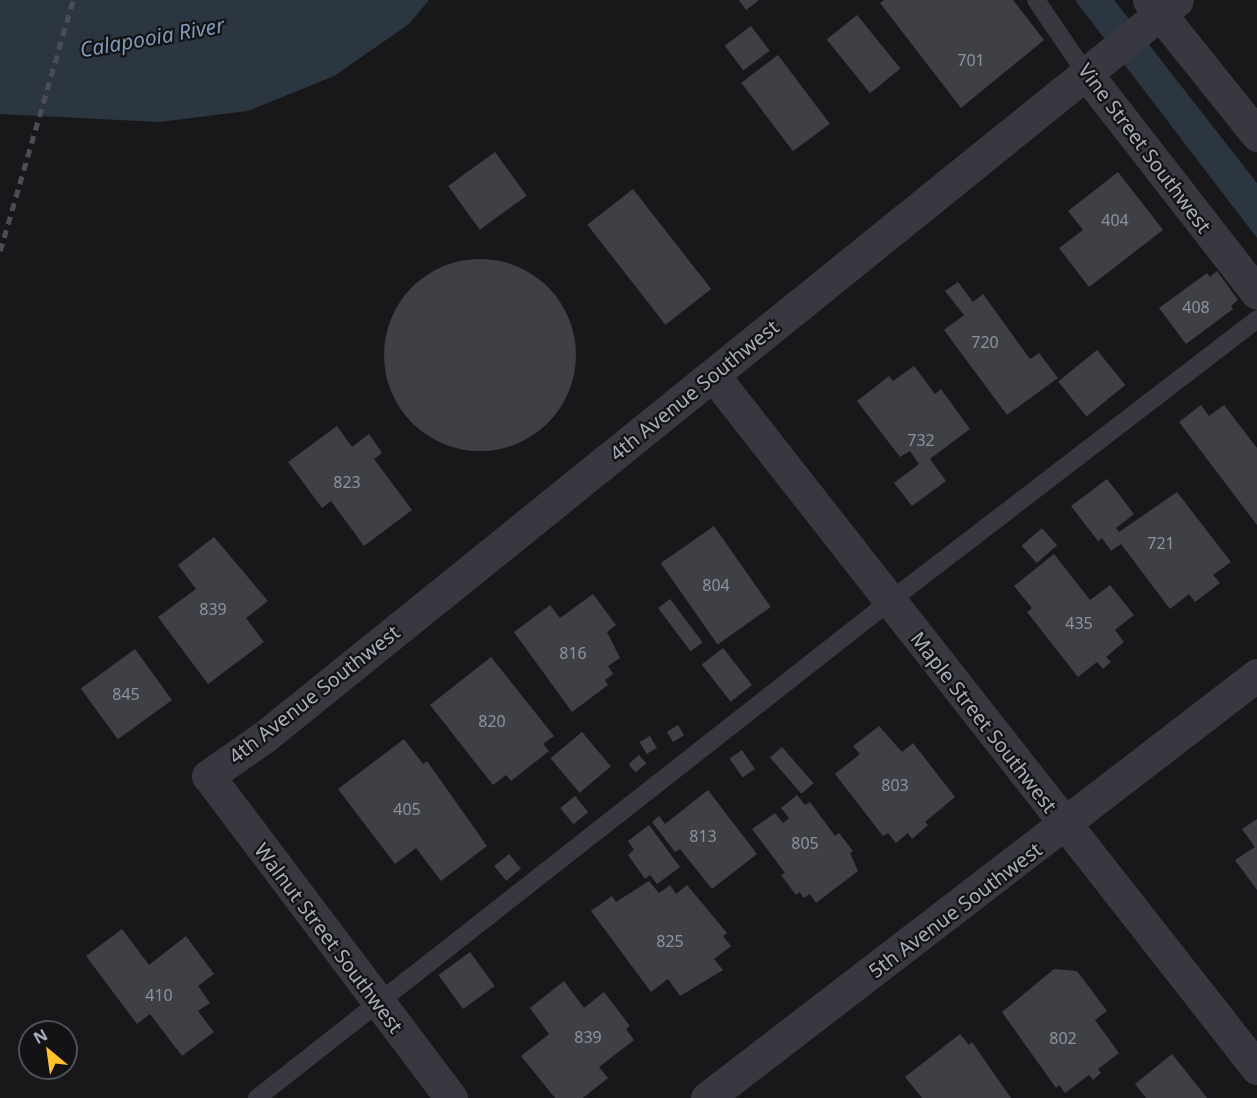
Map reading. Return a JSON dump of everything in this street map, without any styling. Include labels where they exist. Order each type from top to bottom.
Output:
[{"type":"street","name":"4th Avenue Southwest","points":[[208,776],[264,737],[713,375],[1094,65],[1158,9]]},
{"type":"street","points":[[1158,9],[1257,135]]},
{"type":"street","name":"Vine Street Southwest","points":[[1094,65],[1257,293]]},
{"type":"street","name":"Maple Street Southwest","points":[[713,375],[1257,1068]]},
{"type":"street","name":"5th Avenue Southwest","points":[[707,1098],[1065,826],[1257,675]]},
{"type":"street","name":"Walnut Street Southwest","points":[[208,776],[451,1098]]},
{"type":"lane","name":"Vine Street Southwest","points":[[1036,0],[1094,65]]},
{"type":"lane","points":[[256,1098],[890,601],[1257,319]]},
{"type":"water","name":"Calapooia River","points":[[0,0],[429,0],[409,24],[334,76],[248,111],[159,122],[0,114]]},
{"type":"water","points":[[1075,0],[1114,0],[1257,183],[1257,238]]},
{"type":"building","points":[[739,0],[759,0],[746,10]]},
{"type":"building","points":[[884,0],[1013,0],[1044,40],[961,108],[880,3]]},
{"type":"building","points":[[857,15],[900,69],[870,93],[827,40]]},
{"type":"building","points":[[751,26],[770,51],[743,71],[725,46]]},
{"type":"building","points":[[778,55],[830,124],[793,151],[741,83]]},
{"type":"building","points":[[495,152],[527,196],[480,230],[448,186]]},
{"type":"building","points":[[1118,172],[1163,230],[1089,287],[1059,248],[1083,230],[1068,211]]},
{"type":"building","points":[[633,189],[711,289],[665,325],[587,225]]},
{"type":"building","points":[[480,259],[499,261],[517,267],[548,287],[568,318],[574,336],[576,355],[574,374],[568,392],[548,423],[517,443],[499,449],[480,451],[461,449],[443,443],[412,423],[392,392],[386,374],[384,355],[386,336],[392,318],[412,287],[443,267],[461,261]]},
{"type":"building","points":[[1217,271],[1238,300],[1231,306],[1233,309],[1186,344],[1159,308],[1207,273],[1210,277]]},
{"type":"building","points":[[958,282],[973,302],[983,294],[1030,359],[1039,353],[1058,378],[1007,415],[944,330],[964,315],[945,291]]},
{"type":"building","points":[[1097,350],[1125,385],[1086,416],[1058,381]]},
{"type":"building","points":[[914,366],[935,394],[941,389],[970,429],[930,459],[946,481],[912,506],[894,483],[919,464],[910,451],[900,457],[857,401],[889,376],[893,381]]},
{"type":"building","points":[[1201,405],[1209,416],[1224,405],[1257,448],[1257,525],[1179,422]]},
{"type":"building","points":[[337,426],[352,447],[369,434],[382,453],[374,459],[412,510],[364,546],[331,501],[322,508],[288,462]]},
{"type":"building","points":[[1107,479],[1134,514],[1116,528],[1119,532],[1177,492],[1231,562],[1213,575],[1220,583],[1195,602],[1189,594],[1170,609],[1121,544],[1111,551],[1102,538],[1098,541],[1071,506]]},
{"type":"building","points":[[714,526],[771,607],[718,644],[661,563]]},
{"type":"building","points":[[1042,528],[1057,545],[1037,563],[1022,546]]},
{"type":"building","points":[[214,537],[268,601],[246,618],[264,642],[208,684],[158,617],[196,589],[178,565]]},
{"type":"building","points":[[1054,554],[1090,600],[1110,585],[1134,615],[1115,630],[1124,642],[1106,657],[1111,662],[1103,669],[1097,662],[1078,677],[1027,612],[1032,608],[1014,586]]},
{"type":"building","points":[[593,594],[616,625],[607,632],[620,658],[608,666],[613,674],[605,680],[608,685],[572,712],[514,632],[550,605],[560,618]]},
{"type":"building","points":[[670,599],[702,642],[691,651],[658,608]]},
{"type":"building","points":[[723,648],[752,685],[731,702],[702,665]]},
{"type":"building","points":[[135,649],[172,700],[118,739],[81,688]]},
{"type":"building","points":[[491,657],[554,736],[543,744],[549,751],[511,781],[506,775],[493,785],[430,705]]},
{"type":"building","points":[[678,725],[684,735],[673,742],[667,732]]},
{"type":"building","points":[[879,726],[902,752],[913,743],[955,797],[925,822],[928,825],[912,839],[908,833],[896,843],[888,833],[883,836],[835,774],[860,754],[853,746]]},
{"type":"building","points":[[582,732],[611,766],[580,793],[551,758]]},
{"type":"building","points":[[650,736],[657,748],[647,754],[640,742]]},
{"type":"building","points":[[404,739],[423,764],[427,761],[487,846],[441,881],[416,848],[395,864],[338,789]]},
{"type":"building","points":[[782,747],[813,783],[801,794],[770,757]]},
{"type":"building","points":[[742,750],[755,769],[742,777],[730,758]]},
{"type":"building","points":[[639,755],[646,763],[636,772],[628,764]]},
{"type":"building","points":[[708,790],[757,854],[712,889],[680,849],[675,852],[652,822],[659,816],[665,824]]},
{"type":"building","points":[[797,795],[805,805],[810,802],[835,836],[839,833],[853,851],[850,853],[858,871],[816,903],[810,894],[804,898],[799,892],[796,895],[781,875],[785,873],[752,829],[775,813],[783,823],[789,818],[781,808]]},
{"type":"building","points":[[575,796],[588,812],[573,824],[560,808]]},
{"type":"building","points":[[1257,819],[1257,890],[1235,860],[1255,847],[1242,829]]},
{"type":"building","points":[[649,825],[680,867],[657,884],[650,875],[645,879],[628,855],[634,850],[628,841]]},
{"type":"building","points":[[509,854],[521,869],[506,881],[494,866]]},
{"type":"building","points":[[649,881],[659,893],[670,885],[676,894],[687,885],[727,933],[723,936],[731,946],[714,959],[723,970],[680,996],[668,979],[651,992],[591,911],[612,896],[616,902]]},
{"type":"building","points":[[122,929],[149,965],[186,936],[214,974],[198,986],[210,1003],[198,1011],[214,1032],[182,1056],[150,1014],[137,1024],[86,956]]},
{"type":"building","points":[[470,952],[495,986],[463,1009],[438,975]]},
{"type":"building","points":[[1054,969],[1077,971],[1107,1011],[1095,1020],[1119,1053],[1098,1069],[1101,1073],[1093,1080],[1089,1075],[1065,1093],[1059,1085],[1056,1088],[1002,1012]]},
{"type":"building","points":[[564,981],[584,1008],[604,992],[630,1026],[626,1029],[634,1040],[599,1067],[608,1078],[583,1098],[555,1098],[521,1056],[549,1034],[530,1008]]},
{"type":"building","points":[[960,1034],[969,1045],[972,1042],[1011,1098],[922,1098],[905,1077]]},
{"type":"building","points":[[1172,1054],[1207,1098],[1146,1098],[1135,1084]]},
{"type":"railway","points":[[0,251],[73,0]]}]
